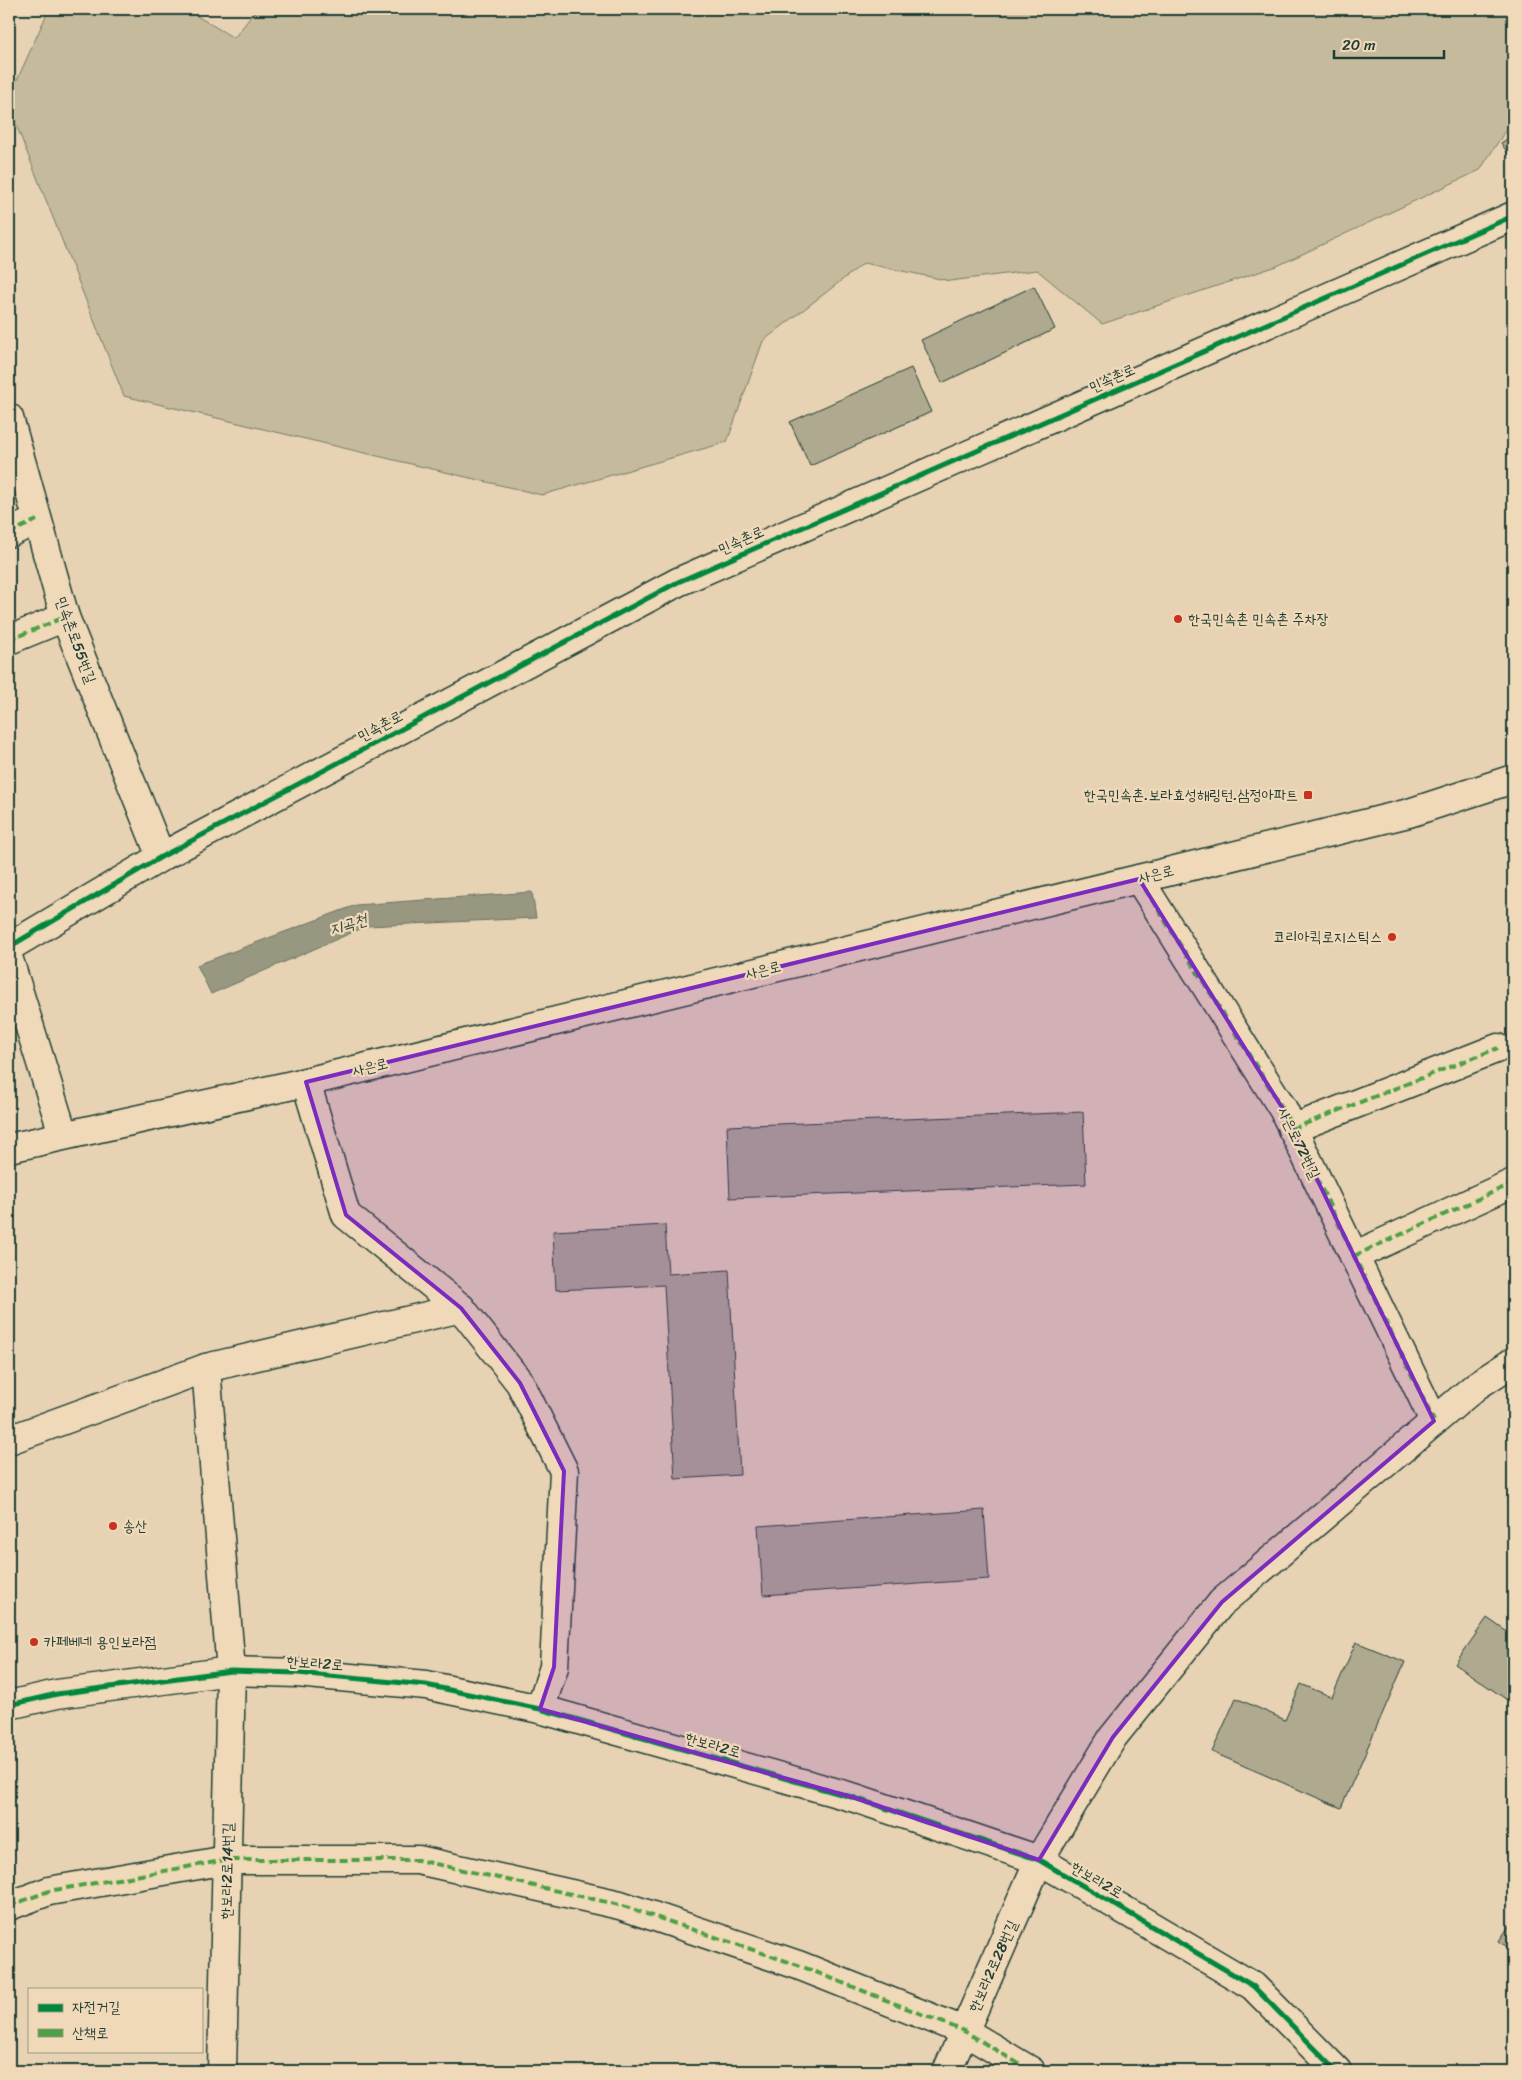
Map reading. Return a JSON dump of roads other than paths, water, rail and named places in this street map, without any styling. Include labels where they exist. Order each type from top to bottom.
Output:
[{"type":"street","name":"민속촌로","points":[[9,947],[161,856],[678,582],[1513,216]]},
{"type":"street","name":"민속촌로55번길","points":[[9,418],[65,617],[161,856]]},
{"type":"street","points":[[9,533],[37,520]]},
{"type":"street","points":[[9,640],[65,617]]},
{"type":"street","name":"사은로","points":[[9,1148],[62,1134],[306,1082],[1409,813],[1513,779]]},
{"type":"street","name":"사은로72번길","points":[[1139,878],[1283,1109],[1434,1421]]},
{"type":"street","points":[[9,960],[62,1134]]},
{"type":"street","points":[[1292,1130],[1498,1048]]},
{"type":"street","points":[[306,1082],[346,1215],[461,1308],[520,1383],[564,1471],[554,1667],[540,1710]]},
{"type":"street","points":[[1354,1256],[1513,1183]]},
{"type":"street","points":[[9,1440],[206,1368],[461,1308]]},
{"type":"street","name":"한보라2로28번길","points":[[947,2071],[1039,1860],[1113,1737],[1222,1602],[1476,1386],[1513,1362]]},
{"type":"street","name":"한보라2로14번길","points":[[206,1368],[231,1671],[222,2071]]},
{"type":"street","name":"한보라2로","points":[[9,1705],[57,1694],[231,1671],[297,1674],[426,1685],[540,1710],[855,1798],[1039,1860],[1253,1986],[1337,2071]]},
{"type":"street","points":[[9,1906],[49,1891],[227,1860],[418,1860],[610,1903],[798,1965],[964,2031],[1031,2071]]},
{"type":"water","name":"지곡천","points":[[532,892],[536,918],[367,926],[211,994],[197,965],[356,905]]},
{"type":"place","name":"한국민속촌 민속촌 주차장","points":[[1178,619]]},
{"type":"place","name":"한국민속촌.보라효성해링턴.삼정아파트","points":[[1308,795]]},
{"type":"place","name":"코리아퀵로지스틱스","points":[[1392,937]]},
{"type":"place","name":"송산","points":[[113,1526]]},
{"type":"place","name":"카페베네 용인보라점","points":[[34,1642]]}]
